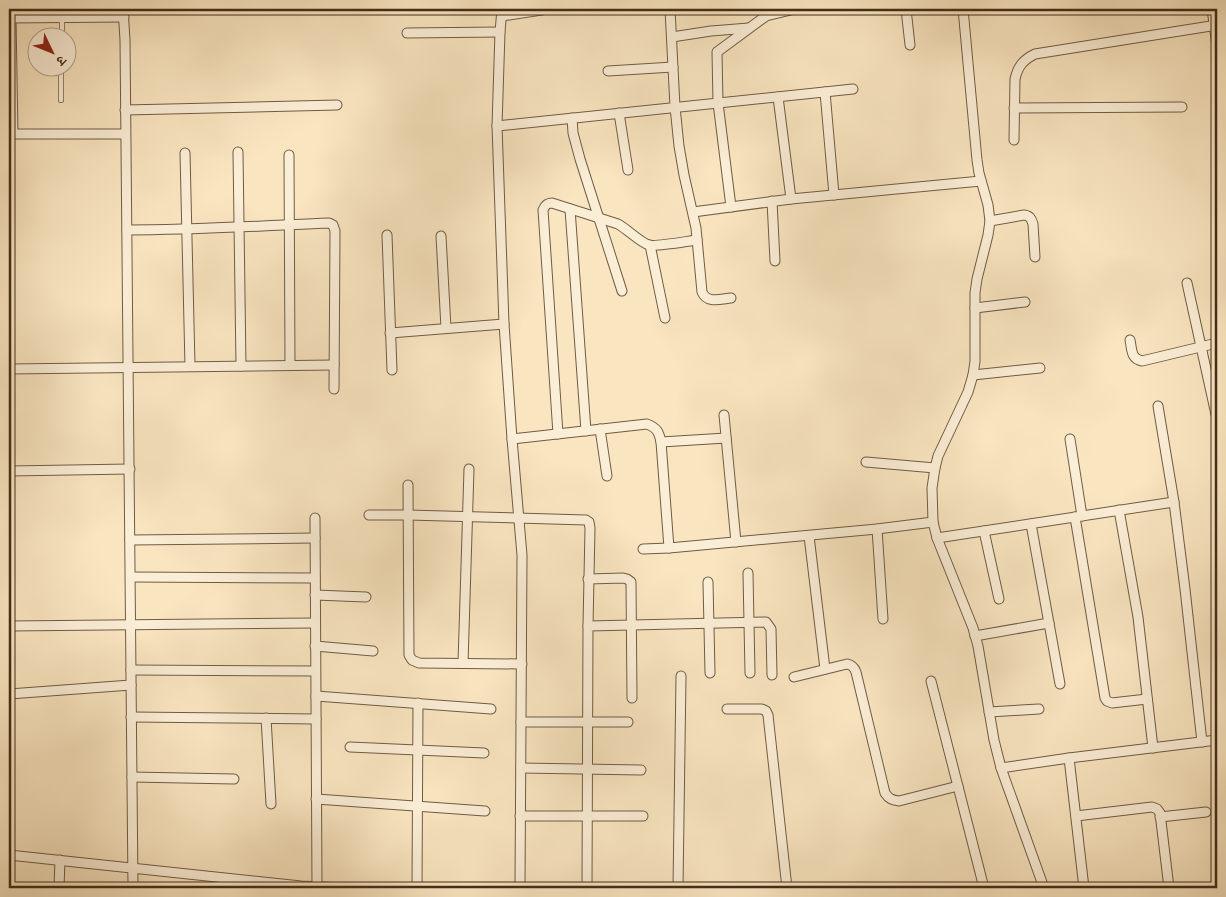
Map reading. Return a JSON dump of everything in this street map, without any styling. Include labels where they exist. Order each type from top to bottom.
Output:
[{"type":"street","points":[[520,888],[522,554],[504,324],[497,126],[502,12],[548,9]]},
{"type":"street","points":[[670,9],[675,107],[681,161],[693,212],[702,292],[704,297],[710,300],[731,298]]},
{"type":"street","points":[[731,207],[718,103],[717,52],[766,16],[795,9]]},
{"type":"street","points":[[906,9],[910,45]]},
{"type":"street","points":[[963,9],[977,160],[988,204],[990,221],[975,293],[976,361],[968,392],[938,456],[932,488],[933,522],[937,538],[975,636],[1001,768],[1044,888]]},
{"type":"street","points":[[1212,9],[1216,25],[1217,46]]},
{"type":"street","points":[[125,134],[11,134],[10,18],[123,13],[125,40],[130,469],[133,888]]},
{"type":"street","points":[[1014,140],[1014,79],[1017,69],[1022,62],[1035,54],[1216,25]]},
{"type":"street","points":[[672,37],[750,28]]},
{"type":"street","points":[[407,33],[500,32]]},
{"type":"street","points":[[608,71],[673,66]]},
{"type":"street","points":[[497,126],[853,89]]},
{"type":"street","points":[[825,92],[834,195]]},
{"type":"street","points":[[778,97],[791,199]]},
{"type":"street","points":[[125,110],[337,105]]},
{"type":"street","points":[[1014,108],[1182,107]]},
{"type":"street","points":[[619,113],[628,170]]},
{"type":"street","points":[[572,118],[576,144],[622,290]]},
{"type":"street","points":[[238,152],[241,366]]},
{"type":"street","points":[[185,153],[190,366]]},
{"type":"street","points":[[289,155],[290,365]]},
{"type":"street","points":[[693,212],[772,201],[981,181]]},
{"type":"street","points":[[772,201],[775,261]]},
{"type":"street","points":[[558,434],[544,206],[552,203],[618,224],[650,246],[697,240]]},
{"type":"street","points":[[570,209],[586,431]]},
{"type":"street","points":[[990,221],[1024,215],[1031,218],[1035,257]]},
{"type":"street","points":[[127,230],[186,230],[329,222],[333,225],[335,231],[334,389]]},
{"type":"street","points":[[387,236],[392,370]]},
{"type":"street","points":[[441,236],[446,328]]},
{"type":"street","points":[[650,246],[665,318]]},
{"type":"street","points":[[1187,283],[1216,404],[1217,419]]},
{"type":"street","points":[[975,308],[1025,302]]},
{"type":"street","points":[[390,333],[504,324]]},
{"type":"street","points":[[1130,340],[1134,358],[1142,361],[1217,343]]},
{"type":"street","points":[[9,369],[334,364]]},
{"type":"street","points":[[973,375],[1040,368]]},
{"type":"street","points":[[1158,406],[1174,502],[1189,617],[1202,742]]},
{"type":"street","points":[[724,415],[736,542]]},
{"type":"street","points":[[512,439],[648,424],[653,426],[658,431],[662,442],[669,548]]},
{"type":"street","points":[[600,429],[608,476]]},
{"type":"street","points":[[662,442],[726,438]]},
{"type":"street","points":[[1070,439],[1078,517],[1105,698],[1112,703],[1147,699]]},
{"type":"street","points":[[866,462],[935,468]]},
{"type":"street","points":[[9,470],[130,469]]},
{"type":"street","points":[[463,664],[469,469]]},
{"type":"street","points":[[408,485],[409,655],[412,660],[418,663],[522,664]]},
{"type":"street","points":[[937,538],[1174,502]]},
{"type":"street","points":[[1119,510],[1138,617],[1153,748]]},
{"type":"street","points":[[369,515],[586,520],[589,522],[587,888]]},
{"type":"street","points":[[314,518],[317,887]]},
{"type":"street","points":[[643,549],[877,530],[933,522]]},
{"type":"street","points":[[1031,524],[1060,684]]},
{"type":"street","points":[[877,530],[883,619]]},
{"type":"street","points":[[984,531],[998,599]]},
{"type":"street","points":[[809,536],[825,669]]},
{"type":"street","points":[[130,540],[315,538]]},
{"type":"street","points":[[748,572],[750,673]]},
{"type":"street","points":[[130,577],[315,578]]},
{"type":"street","points":[[588,579],[623,578],[631,582],[632,698]]},
{"type":"street","points":[[708,582],[710,673]]},
{"type":"street","points":[[315,595],[366,597]]},
{"type":"street","points":[[588,626],[766,622],[771,629],[772,675]]},
{"type":"street","points":[[975,636],[1049,622]]},
{"type":"street","points":[[9,626],[315,624]]},
{"type":"street","points":[[315,646],[373,651]]},
{"type":"street","points":[[794,677],[851,664],[856,672],[885,792],[892,800],[899,801],[958,786]]},
{"type":"street","points":[[131,670],[315,671]]},
{"type":"street","points":[[678,888],[681,676]]},
{"type":"street","points":[[932,681],[984,888]]},
{"type":"street","points":[[9,694],[131,686]]},
{"type":"street","points":[[316,696],[491,709]]},
{"type":"street","points":[[417,888],[418,703]]},
{"type":"street","points":[[727,709],[762,709],[768,715],[788,888]]},
{"type":"street","points":[[989,712],[1039,709]]},
{"type":"street","points":[[132,717],[316,719]]},
{"type":"street","points":[[266,718],[271,804]]},
{"type":"street","points":[[521,722],[628,722]]},
{"type":"street","points":[[1001,768],[1217,740]]},
{"type":"street","points":[[350,747],[484,753]]},
{"type":"street","points":[[1070,758],[1084,888]]},
{"type":"street","points":[[521,768],[641,770]]},
{"type":"street","points":[[132,777],[234,779]]},
{"type":"street","points":[[316,798],[485,811]]},
{"type":"street","points":[[1076,816],[1152,807],[1157,809],[1160,813],[1170,888]]},
{"type":"street","points":[[1160,817],[1206,812]]},
{"type":"street","points":[[520,816],[643,816]]},
{"type":"street","points":[[9,855],[133,868],[232,884],[342,888]]},
{"type":"street","points":[[59,888],[60,860]]},
{"type":"lane","points":[[62,17],[62,28]]},
{"type":"lane","points":[[61,100],[62,78]]}]
